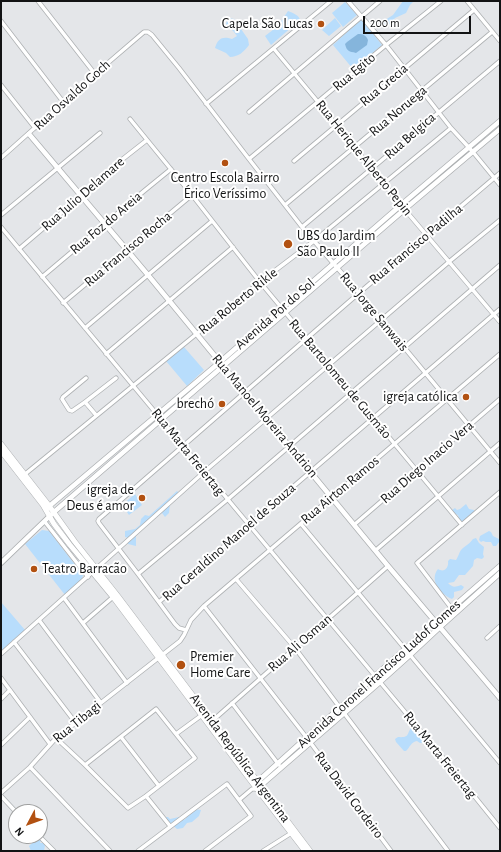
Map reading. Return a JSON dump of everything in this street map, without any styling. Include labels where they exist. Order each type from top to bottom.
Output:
[{"type":"main road","points":[[1,444],[23,476]]},
{"type":"main road","points":[[1,451],[48,508]]},
{"type":"main road","name":"Avenida República Argentina","points":[[48,508],[54,512],[75,542],[92,573],[117,595],[160,657]]},
{"type":"main road","name":"Avenida República Argentina","points":[[48,508],[49,517],[70,546],[113,597],[204,714],[256,786],[310,851]]},
{"type":"main road","name":"Avenida República Argentina","points":[[293,832],[305,851]]},
{"type":"street","points":[[38,1],[95,74]]},
{"type":"street","points":[[206,104],[331,1]]},
{"type":"street","points":[[348,1],[386,45],[451,128],[500,185]]},
{"type":"street","points":[[249,112],[380,1]]},
{"type":"street","name":"Rua Egito","points":[[249,160],[441,1]]},
{"type":"street","points":[[467,1],[500,41]]},
{"type":"street","name":"Rua Grecia","points":[[294,161],[474,10]]},
{"type":"street","points":[[1,21],[64,103]]},
{"type":"street","name":"Rua Osvaldo Goch","points":[[1,158],[144,32]]},
{"type":"street","name":"Rua Jorge Sanwais","points":[[144,32],[148,32],[152,35],[302,227],[470,425],[500,463]]},
{"type":"street","name":"Rua Noruega","points":[[285,205],[492,32]]},
{"type":"street","name":"Rua Herique Alberto Pepin","points":[[274,49],[384,184],[500,322]]},
{"type":"street","name":"Rua Belgica","points":[[302,227],[500,61]]},
{"type":"street","points":[[1,86],[34,128]]},
{"type":"street","name":"Rua Bartolomeu de Gusmão","points":[[130,119],[283,311],[462,525]]},
{"type":"street","name":"Avenida Por do Sol","points":[[1,563],[54,512],[162,419],[283,311],[334,263],[401,204],[500,121]]},
{"type":"street","name":"Rua Roberto Rikle","points":[[23,476],[96,415],[384,184],[451,128]]},
{"type":"street","name":"Avenida Por do Sol","points":[[283,311],[337,268],[500,129]]},
{"type":"street","points":[[1,216],[100,133]]},
{"type":"street","name":"Rua Manoel Moreira Andrion","points":[[28,134],[127,249],[333,497],[388,566],[500,698]]},
{"type":"street","name":"Rua Julio Delamare","points":[[19,249],[119,162],[147,140]]},
{"type":"street","name":"Rua Foz do Areia","points":[[42,277],[171,169]]},
{"type":"street","name":"Rua Francisco Padilha","points":[[119,548],[98,521],[183,445],[500,173]]},
{"type":"street","name":"Rua Francisco Rocha","points":[[63,303],[192,195]]},
{"type":"street","points":[[1,654],[204,472],[500,220]]},
{"type":"street","points":[[85,328],[212,221]]},
{"type":"street","name":"Rua Marta Freiertag","points":[[1,227],[374,676]]},
{"type":"street","points":[[106,354],[233,248]]},
{"type":"street","points":[[138,574],[227,500],[500,266]]},
{"type":"street","name":"Rua Geraldino Manoel de Souza","points":[[159,602],[500,309]]},
{"type":"street","name":"Rua Airton Ramos","points":[[186,630],[191,620],[204,606],[500,354]]},
{"type":"street","name":"Avenida Por do Sol","points":[[48,508],[158,415],[222,364]]},
{"type":"street","points":[[86,378],[63,397],[62,399],[69,410],[72,411],[116,378]]},
{"type":"street","name":"Rua Diego Inacio Vera","points":[[355,524],[500,399]]},
{"type":"street","points":[[85,402],[96,415]]},
{"type":"street","points":[[376,550],[500,443]]},
{"type":"street","points":[[453,611],[417,563],[500,492]]},
{"type":"street","name":"Avenida República Argentina","points":[[45,522],[92,573]]},
{"type":"street","points":[[301,524],[500,763]]},
{"type":"street","points":[[119,548],[175,624],[179,628],[186,630]]},
{"type":"street","name":"Rua Ali Osman","points":[[210,722],[388,566]]},
{"type":"street","name":"Avenida Coronel Francisco Ludof Gomes","points":[[256,786],[308,740],[374,676],[436,622],[453,611],[499,570]]},
{"type":"street","points":[[236,579],[295,648],[448,851]]},
{"type":"street","points":[[82,623],[113,597]]},
{"type":"street","points":[[64,598],[127,683]]},
{"type":"street","name":"Rua David Cordeiro","points":[[204,606],[392,851]]},
{"type":"street","name":"Avenida Coronel Francisco Ludof Gomes","points":[[308,740],[344,713],[380,682],[440,627],[453,611]]},
{"type":"street","points":[[39,620],[101,703]]},
{"type":"street","points":[[487,638],[500,626]]},
{"type":"street","name":"Rua Tibagi","points":[[1,794],[30,767],[56,738],[180,641],[186,630]]},
{"type":"street","points":[[14,642],[75,722]]},
{"type":"street","points":[[1,678],[50,744]]},
{"type":"street","name":"Rua Marta Freiertag","points":[[380,682],[500,828]]},
{"type":"street","points":[[1,699],[10,690]]},
{"type":"street","points":[[232,703],[280,766]]},
{"type":"street","points":[[56,738],[128,808],[195,758],[156,709],[85,765]]},
{"type":"street","points":[[176,734],[204,714]]},
{"type":"street","points":[[1,745],[30,717]]},
{"type":"street","points":[[121,737],[159,786]]},
{"type":"street","points":[[30,767],[110,851]]},
{"type":"street","points":[[138,851],[227,784],[251,816],[205,851]]},
{"type":"street","points":[[239,800],[256,786]]},
{"type":"street","points":[[1,794],[9,804]]},
{"type":"street","points":[[146,796],[170,826]]},
{"type":"street","points":[[263,851],[293,832]]},
{"type":"shaded area","points":[[403,1],[414,1],[406,13],[395,18],[390,24],[384,25],[382,22],[393,15]]},
{"type":"shaded area","points":[[345,2],[357,15],[343,27],[332,13]]},
{"type":"shaded area","points":[[288,11],[297,15],[300,20],[271,45],[265,36],[278,26]]},
{"type":"shaded area","points":[[228,18],[234,19],[248,39],[249,45],[241,54],[233,57],[230,57],[226,53],[215,48],[219,40],[223,38],[232,39],[237,36],[226,24]]},
{"type":"shaded area","points":[[335,18],[341,26],[329,36],[322,30]]},
{"type":"shaded area","points":[[361,19],[382,45],[353,69],[333,45]]},
{"type":"shaded area","points":[[358,34],[366,37],[368,40],[367,45],[356,53],[349,51],[345,44]]},
{"type":"shaded area","points":[[184,347],[204,370],[187,386],[166,361]]},
{"type":"shaded area","points":[[177,491],[181,495],[170,504],[169,513],[165,517],[162,513],[136,535],[136,546],[128,544],[128,538],[125,537],[125,531],[135,529],[140,525],[141,519],[145,515],[149,516]]},
{"type":"shaded area","points":[[135,494],[142,505],[129,515],[122,505]]},
{"type":"shaded area","points":[[466,504],[469,509],[474,510],[474,512],[462,523],[458,515],[452,510],[455,508],[457,510],[460,509]]},
{"type":"shaded area","points":[[42,530],[49,531],[83,575],[82,579],[65,595],[25,544]]},
{"type":"shaded area","points":[[489,531],[493,536],[499,539],[496,546],[493,546],[491,542],[481,542],[479,540],[480,536]]},
{"type":"shaded area","points":[[476,538],[484,547],[484,557],[482,559],[477,558],[474,560],[473,566],[465,575],[459,575],[454,582],[448,583],[456,587],[461,585],[464,587],[462,590],[454,592],[454,597],[452,599],[443,594],[437,586],[435,582],[436,573],[438,569],[446,569],[448,566],[448,561],[450,559],[456,560],[462,549]]},
{"type":"shaded area","points":[[1,602],[25,630],[1,651]]},
{"type":"shaded area","points":[[412,727],[416,727],[425,739],[423,743],[417,741],[406,751],[404,751],[395,739],[398,737],[407,736]]},
{"type":"shaded area","points":[[194,809],[201,810],[199,816],[192,822],[187,823],[183,828],[177,829],[167,823],[165,819],[165,817],[170,819],[179,817],[184,820]]},
{"type":"shaded area","points":[[31,844],[45,845],[44,851],[31,851],[29,846]]},
{"type":"place","name":"Capela São Lucas","points":[[321,24]]},
{"type":"place","name":"Centro Escola Bairro Érico Veríssimo","points":[[225,163]]},
{"type":"place","name":"UBS do Jardim São Paulo II","points":[[288,244]]},
{"type":"place","name":"igreja católica","points":[[466,397]]},
{"type":"place","name":"brechó","points":[[222,404]]},
{"type":"place","name":"igreja de Deus é amor","points":[[142,498]]},
{"type":"place","name":"Teatro Barracão","points":[[34,569]]},
{"type":"place","name":"Premier Home Care","points":[[181,665]]}]
